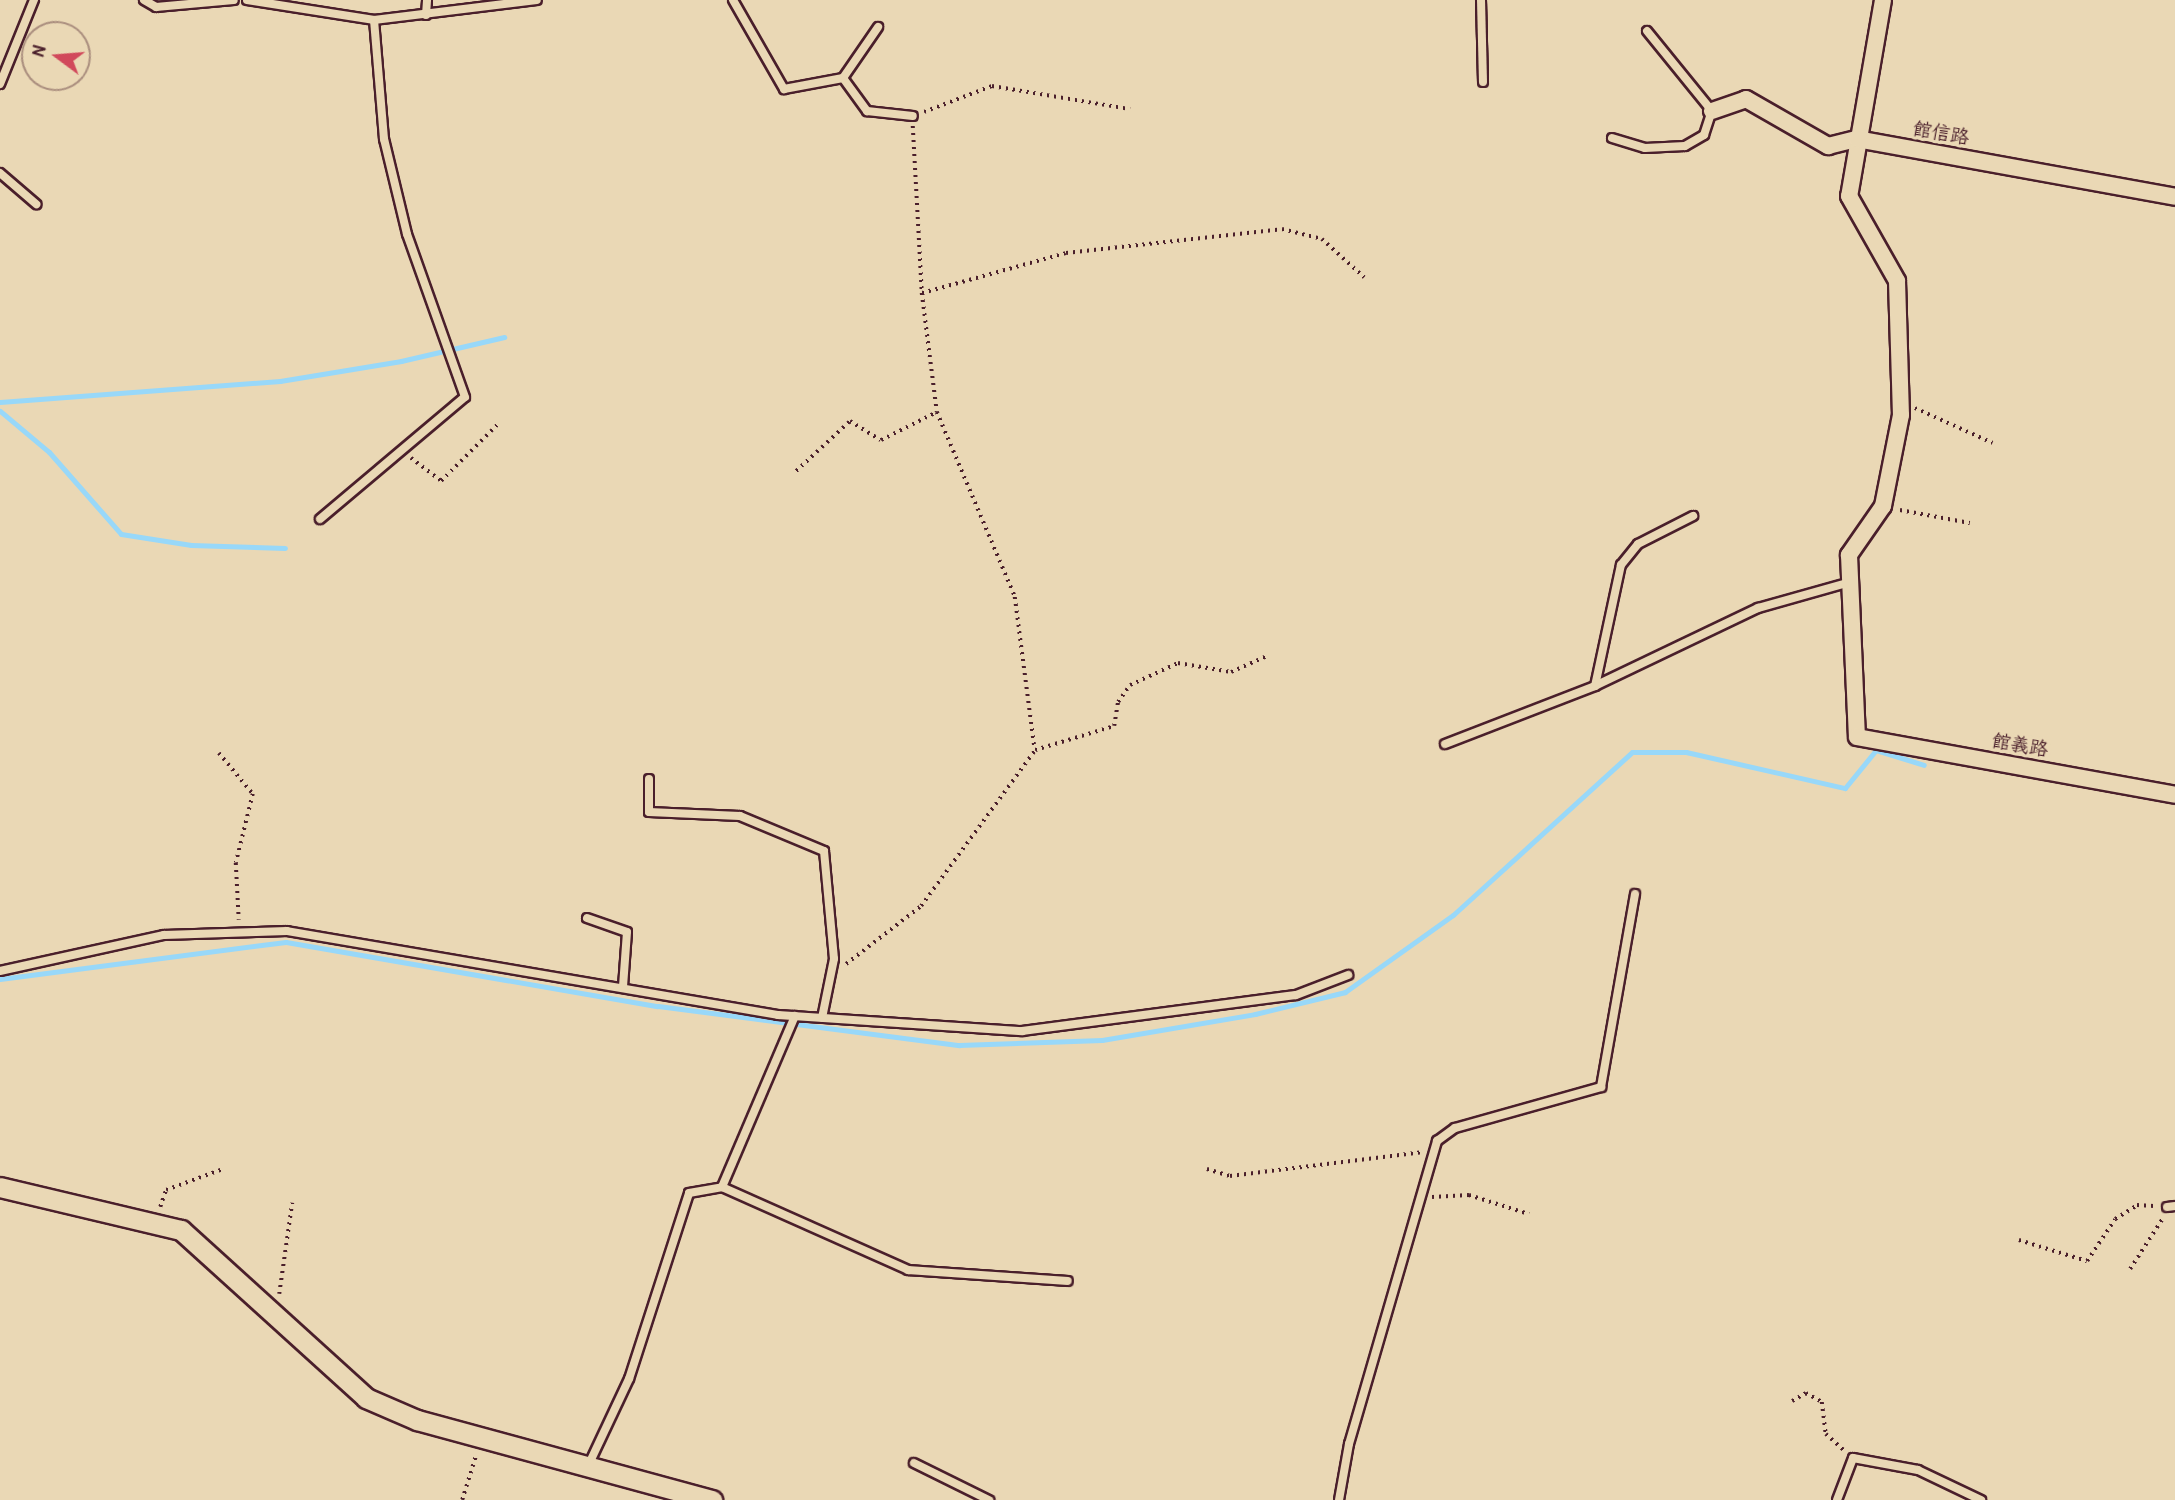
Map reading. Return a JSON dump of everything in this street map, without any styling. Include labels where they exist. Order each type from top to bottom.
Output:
[{"type":"street","points":[[1847,583],[1849,555],[1883,506],[1900,403],[1897,281],[1849,196],[1881,0]]},
{"type":"street","name":"館信路","points":[[1712,111],[1746,99],[1828,146],[1857,139],[2175,197]]},
{"type":"street","name":"館義路","points":[[1847,583],[1857,737],[2175,795]]},
{"type":"street","points":[[0,1187],[155,1221],[181,1230],[366,1398],[417,1420],[712,1500]]},
{"type":"lane","points":[[0,84],[34,0]]},
{"type":"lane","points":[[144,0],[156,7],[234,0]]},
{"type":"lane","points":[[247,0],[374,20],[537,0]]},
{"type":"lane","points":[[426,15],[428,0]]},
{"type":"lane","points":[[733,0],[784,89],[843,78],[878,27]]},
{"type":"lane","points":[[1481,0],[1483,82]]},
{"type":"lane","points":[[320,519],[466,397],[404,221],[384,139],[374,20]]},
{"type":"lane","points":[[1612,138],[1645,148],[1685,146],[1704,135],[1712,111],[1647,31]]},
{"type":"lane","points":[[843,78],[867,111],[913,116]]},
{"type":"lane","points":[[0,173],[36,204]]},
{"type":"lane","points":[[1595,686],[1621,565],[1638,544],[1693,516]]},
{"type":"lane","points":[[1445,744],[1595,686],[1758,607],[1847,583]]},
{"type":"lane","points":[[649,779],[649,812],[740,816],[824,851],[834,959],[821,1018]]},
{"type":"lane","points":[[1339,1500],[1349,1444],[1437,1141],[1455,1128],[1601,1087],[1636,894]]},
{"type":"lane","points":[[587,918],[627,932],[624,987]]},
{"type":"lane","points":[[0,971],[164,934],[287,931],[795,1016],[1023,1031],[1296,995],[1348,975]]},
{"type":"lane","points":[[722,1187],[795,1016]]},
{"type":"lane","points":[[589,1466],[629,1379],[689,1193],[722,1187],[908,1270],[1068,1281]]},
{"type":"lane","points":[[1837,1500],[1853,1458],[1918,1470],[1982,1500]]},
{"type":"lane","points":[[914,1463],[989,1500]]},
{"type":"path","points":[[1035,750],[1015,597],[937,412],[922,293],[913,116],[992,86],[1130,109]]},
{"type":"path","points":[[922,293],[1066,253],[1282,229],[1322,239],[1364,277]]},
{"type":"path","points":[[1900,403],[1993,443]]},
{"type":"path","points":[[796,471],[850,421],[881,440],[937,412]]},
{"type":"path","points":[[402,452],[441,481],[499,423]]},
{"type":"path","points":[[1883,506],[1970,523]]},
{"type":"path","points":[[831,976],[921,906],[1035,750],[1114,726],[1118,702],[1130,685],[1178,663],[1231,672],[1267,656]]},
{"type":"path","points":[[219,753],[253,794],[236,863],[240,932]]},
{"type":"path","points":[[1208,1169],[1230,1176],[1434,1150]]},
{"type":"path","points":[[155,1221],[166,1191],[223,1169]]},
{"type":"path","points":[[1421,1198],[1469,1195],[1529,1214]]},
{"type":"path","points":[[277,1317],[292,1203]]},
{"type":"path","points":[[2019,1240],[2087,1261],[2115,1219],[2137,1205],[2171,1206]]},
{"type":"path","points":[[2130,1269],[2171,1206]]},
{"type":"path","points":[[1792,1401],[1807,1393],[1822,1402],[1826,1434],[1853,1458]]},
{"type":"path","points":[[462,1500],[482,1437]]},
{"type":"waterway","points":[[0,402],[280,381],[401,361],[504,337]]},
{"type":"waterway","points":[[0,411],[49,452],[121,534],[191,545],[285,548]]},
{"type":"waterway","points":[[0,979],[286,942],[658,1006],[959,1045],[1102,1040],[1255,1014],[1345,992],[1453,915],[1632,752],[1686,752],[1845,788],[1876,750],[1924,765]]}]
